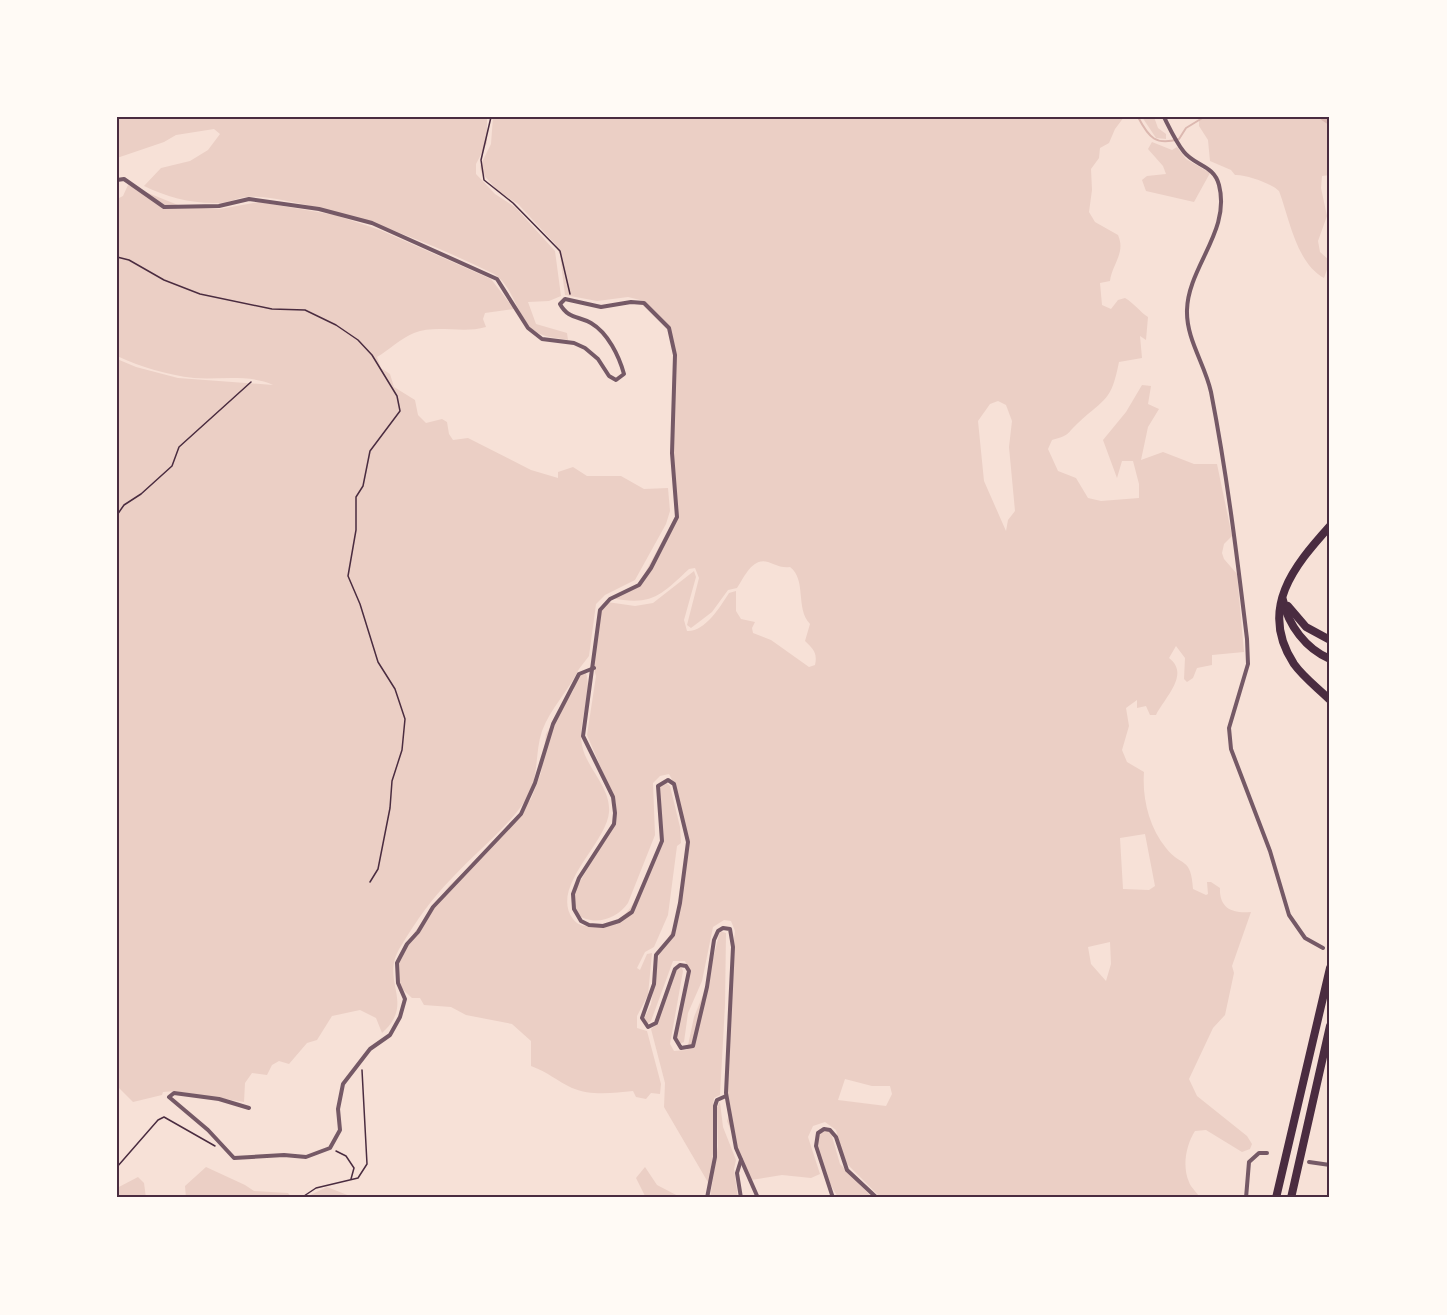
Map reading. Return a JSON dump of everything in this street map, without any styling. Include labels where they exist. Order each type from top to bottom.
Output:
[{"type":"highway","points":[[1330,526],[1299,561],[1286,583],[1279,618],[1281,635],[1287,652],[1307,680],[1330,700]]},
{"type":"highway","points":[[1283,595],[1300,622],[1318,635],[1330,640]]},
{"type":"highway","points":[[1283,595],[1286,610],[1295,630],[1319,654],[1330,659]]},
{"type":"highway","points":[[1276,1198],[1330,968]]},
{"type":"highway","points":[[1292,1198],[1330,1026]]},
{"type":"street","points":[[1164,117],[1184,153],[1212,171],[1220,185],[1221,203],[1216,227],[1189,290],[1187,312],[1193,343],[1209,382],[1228,480],[1247,639],[1248,664],[1228,736],[1257,822],[1270,851],[1289,915],[1305,938],[1323,948]]},
{"type":"street","points":[[117,180],[124,179],[164,207],[219,206],[249,199],[319,209],[372,223],[497,279],[528,328],[542,339],[574,343],[585,348],[598,359],[609,376],[616,380],[624,374],[606,336],[590,322],[574,318],[564,312],[560,304],[565,299],[602,307],[630,302],[644,303],[669,328],[675,356],[672,453],[677,516],[651,568],[639,585],[610,599],[600,610],[594,668],[583,736],[613,797],[615,813],[614,824],[579,878],[573,894],[574,909],[581,921],[590,926],[603,926],[619,921],[632,912],[662,842],[658,786],[668,780],[674,784],[688,842],[683,883],[673,935],[656,955],[654,984],[642,1018],[648,1027],[656,1023],[675,969],[680,965],[686,966],[689,971],[675,1038],[681,1048],[693,1046],[707,987],[714,940],[718,931],[723,928],[730,929],[733,946],[726,1096],[736,1148],[758,1198]]},
{"type":"street","points":[[249,1108],[219,1099],[174,1093],[169,1097],[208,1130],[234,1158],[284,1155],[306,1157],[330,1148],[340,1130],[338,1110],[343,1084],[370,1048],[390,1035],[400,1017],[405,999],[399,983],[397,963],[407,944],[418,932],[433,907],[521,814],[535,783],[553,724],[579,674],[594,668]]},
{"type":"street","points":[[707,1198],[715,1157],[715,1106],[717,1100],[726,1096]]},
{"type":"street","points":[[833,1198],[816,1146],[818,1133],[824,1129],[830,1130],[836,1137],[847,1170],[877,1198]]},
{"type":"street","points":[[1246,1198],[1249,1162],[1259,1153],[1267,1153]]},
{"type":"street","points":[[741,1160],[737,1173],[741,1198]]},
{"type":"street","points":[[1309,1162],[1330,1165]]},
{"type":"path","points":[[490,117],[481,160],[484,180],[513,203],[560,251],[570,294]]},
{"type":"path","points":[[117,256],[129,260],[164,280],[200,294],[272,309],[305,310],[336,325],[358,340],[372,355],[397,396],[400,411],[370,451],[363,486],[356,497],[356,530],[348,576],[360,604],[378,662],[396,689],[405,720],[402,750],[392,781],[390,808],[378,869],[370,882]]},
{"type":"path","points":[[117,514],[124,505],[141,494],[172,466],[180,447],[251,382]]},
{"type":"path","points":[[301,1198],[316,1188],[358,1178],[367,1164],[362,1059]]},
{"type":"path","points":[[117,1167],[158,1120],[164,1117],[234,1158]]},
{"type":"path","points":[[330,1148],[346,1156],[354,1168],[351,1179]]},
{"type":"shaded area","points":[[117,117],[487,117],[487,143],[476,164],[476,174],[495,194],[515,207],[555,251],[561,296],[549,301],[528,302],[536,324],[567,333],[568,340],[543,335],[532,329],[507,288],[494,274],[391,229],[337,212],[282,200],[250,197],[222,203],[189,201],[144,186],[161,168],[190,161],[208,150],[220,134],[214,129],[176,135],[164,142],[117,158]]},
{"type":"shaded area","points":[[493,117],[1124,117],[1109,143],[1100,148],[1099,158],[1091,169],[1092,190],[1089,212],[1095,222],[1118,235],[1120,241],[1120,253],[1110,281],[1100,283],[1102,305],[1111,309],[1118,300],[1125,298],[1148,317],[1146,340],[1140,336],[1142,358],[1119,362],[1113,385],[1106,398],[1068,434],[1052,440],[1048,449],[1058,471],[1076,478],[1088,498],[1101,501],[1139,498],[1139,484],[1133,461],[1122,461],[1117,478],[1103,440],[1126,412],[1142,385],[1151,386],[1148,404],[1159,409],[1148,427],[1141,460],[1163,452],[1194,464],[1217,464],[1232,536],[1224,544],[1222,553],[1224,559],[1237,574],[1244,652],[1212,655],[1212,665],[1197,668],[1193,678],[1187,682],[1184,679],[1185,658],[1176,646],[1169,658],[1175,664],[1177,671],[1174,685],[1156,715],[1150,715],[1146,706],[1137,708],[1137,700],[1126,708],[1129,726],[1122,750],[1127,762],[1144,772],[1144,792],[1151,822],[1166,848],[1188,867],[1193,889],[1206,895],[1208,894],[1207,882],[1211,882],[1220,888],[1224,905],[1228,908],[1238,912],[1251,912],[1232,966],[1234,973],[1225,1015],[1213,1028],[1189,1079],[1197,1096],[1247,1136],[1252,1144],[1250,1149],[1242,1152],[1206,1130],[1195,1131],[1187,1149],[1185,1163],[1190,1184],[1200,1198],[881,1198],[845,1162],[836,1130],[825,1122],[813,1126],[808,1137],[820,1174],[811,1178],[782,1175],[751,1180],[727,1121],[731,1108],[726,1094],[735,931],[731,921],[724,920],[713,927],[702,981],[688,1013],[684,1042],[679,1044],[676,1041],[689,970],[685,961],[673,961],[651,1021],[647,1024],[644,1019],[651,1004],[659,955],[675,925],[687,848],[677,789],[669,774],[660,776],[653,783],[655,835],[628,903],[611,917],[590,920],[577,914],[573,902],[576,889],[615,819],[616,803],[587,735],[596,676],[593,666],[600,612],[607,602],[635,606],[653,603],[694,571],[696,577],[684,620],[687,631],[706,623],[729,593],[736,591],[736,611],[741,619],[755,622],[752,628],[753,633],[771,640],[809,667],[815,665],[816,661],[814,651],[805,641],[810,624],[803,610],[800,587],[795,573],[790,567],[781,567],[762,561],[753,565],[737,588],[728,590],[712,612],[691,628],[687,625],[699,578],[695,568],[689,569],[654,597],[636,601],[611,598],[639,584],[675,517],[672,393],[674,354],[666,323],[644,301],[628,297],[597,301],[565,295],[560,255],[555,244],[518,204],[498,191],[481,172],[480,166],[491,144]],"holes":[[[998,401],[1006,405],[1012,421],[1009,447],[1015,511],[1008,520],[1006,531],[984,481],[978,421],[990,404]],[[1145,834],[1155,886],[1149,890],[1123,889],[1120,838]],[[1110,942],[1111,964],[1106,981],[1091,964],[1088,947]],[[845,1079],[872,1086],[890,1086],[892,1094],[886,1106],[838,1100]]]},
{"type":"shaded area","points":[[1142,117],[1154,117],[1158,128],[1166,134],[1166,139],[1156,138]]},
{"type":"shaded area","points":[[1199,117],[1330,117],[1330,175],[1322,176],[1321,188],[1327,216],[1318,241],[1320,252],[1330,261],[1324,278],[1314,271],[1300,251],[1279,191],[1258,180],[1235,175],[1231,170],[1210,161],[1208,140],[1199,126]]},
{"type":"shaded area","points":[[1152,142],[1172,150],[1177,147],[1186,159],[1210,173],[1194,202],[1146,191],[1142,180],[1147,176],[1166,174],[1163,166],[1148,149]]},
{"type":"shaded area","points":[[128,185],[183,207],[220,209],[259,202],[335,215],[380,230],[491,279],[514,309],[485,313],[483,319],[486,327],[468,330],[422,330],[404,338],[377,357],[381,368],[390,374],[394,387],[415,400],[418,415],[426,423],[442,419],[447,422],[449,434],[453,440],[468,438],[531,470],[558,478],[558,472],[573,467],[587,476],[621,476],[644,489],[668,488],[670,511],[666,524],[635,580],[605,595],[596,604],[589,656],[545,723],[530,793],[500,831],[438,893],[401,946],[393,970],[397,1011],[392,1022],[382,1033],[376,1018],[360,1010],[332,1016],[317,1040],[307,1043],[289,1064],[279,1061],[272,1065],[267,1075],[252,1073],[245,1083],[244,1102],[175,1091],[163,1092],[162,1095],[133,1102],[117,1086],[117,359],[136,367],[178,378],[273,385],[244,378],[194,378],[174,375],[117,356],[117,199],[123,196]]},
{"type":"shaded area","points":[[586,673],[588,690],[581,736],[582,745],[588,762],[606,794],[609,812],[606,824],[573,879],[568,893],[568,906],[573,919],[584,926],[613,923],[626,913],[637,898],[657,853],[661,835],[660,784],[666,782],[670,786],[680,827],[681,843],[677,846],[668,915],[654,947],[645,952],[637,968],[640,970],[647,954],[652,953],[648,995],[637,1016],[637,1028],[647,1031],[661,1084],[660,1094],[651,1093],[646,1099],[636,1097],[633,1091],[594,1093],[572,1088],[531,1066],[531,1041],[512,1024],[466,1015],[451,1007],[424,1005],[420,998],[412,998],[400,987],[397,963],[414,933],[449,886],[495,843],[531,799],[541,773],[546,734],[573,691],[579,674]]},
{"type":"shaded area","points":[[720,931],[726,933],[725,1005],[720,1095],[714,1098],[713,1105],[714,1146],[709,1184],[664,1107],[665,1083],[651,1029],[657,1024],[677,968],[681,966],[683,971],[670,1044],[674,1051],[687,1050],[694,1017],[705,990]]},
{"type":"shaded area","points":[[720,1102],[723,1127],[736,1160],[734,1169],[738,1198],[710,1198],[718,1146],[717,1107]]},
{"type":"shaded area","points":[[820,1129],[831,1133],[840,1164],[873,1198],[839,1198],[826,1176],[816,1148],[816,1133]]},
{"type":"shaded area","points":[[206,1167],[254,1191],[288,1193],[292,1198],[186,1198],[185,1186]]},
{"type":"shaded area","points":[[645,1167],[657,1185],[682,1198],[646,1198],[636,1178]]},
{"type":"shaded area","points":[[138,1177],[144,1183],[146,1198],[117,1198],[117,1188]]},
{"type":"shaded area","points":[[327,1187],[355,1198],[304,1198]]},
{"type":"waterway","points":[[1138,117],[1150,135],[1159,141],[1179,139],[1186,128],[1204,117]]},
{"type":"waterway","points":[[1324,117],[1330,121]]}]
